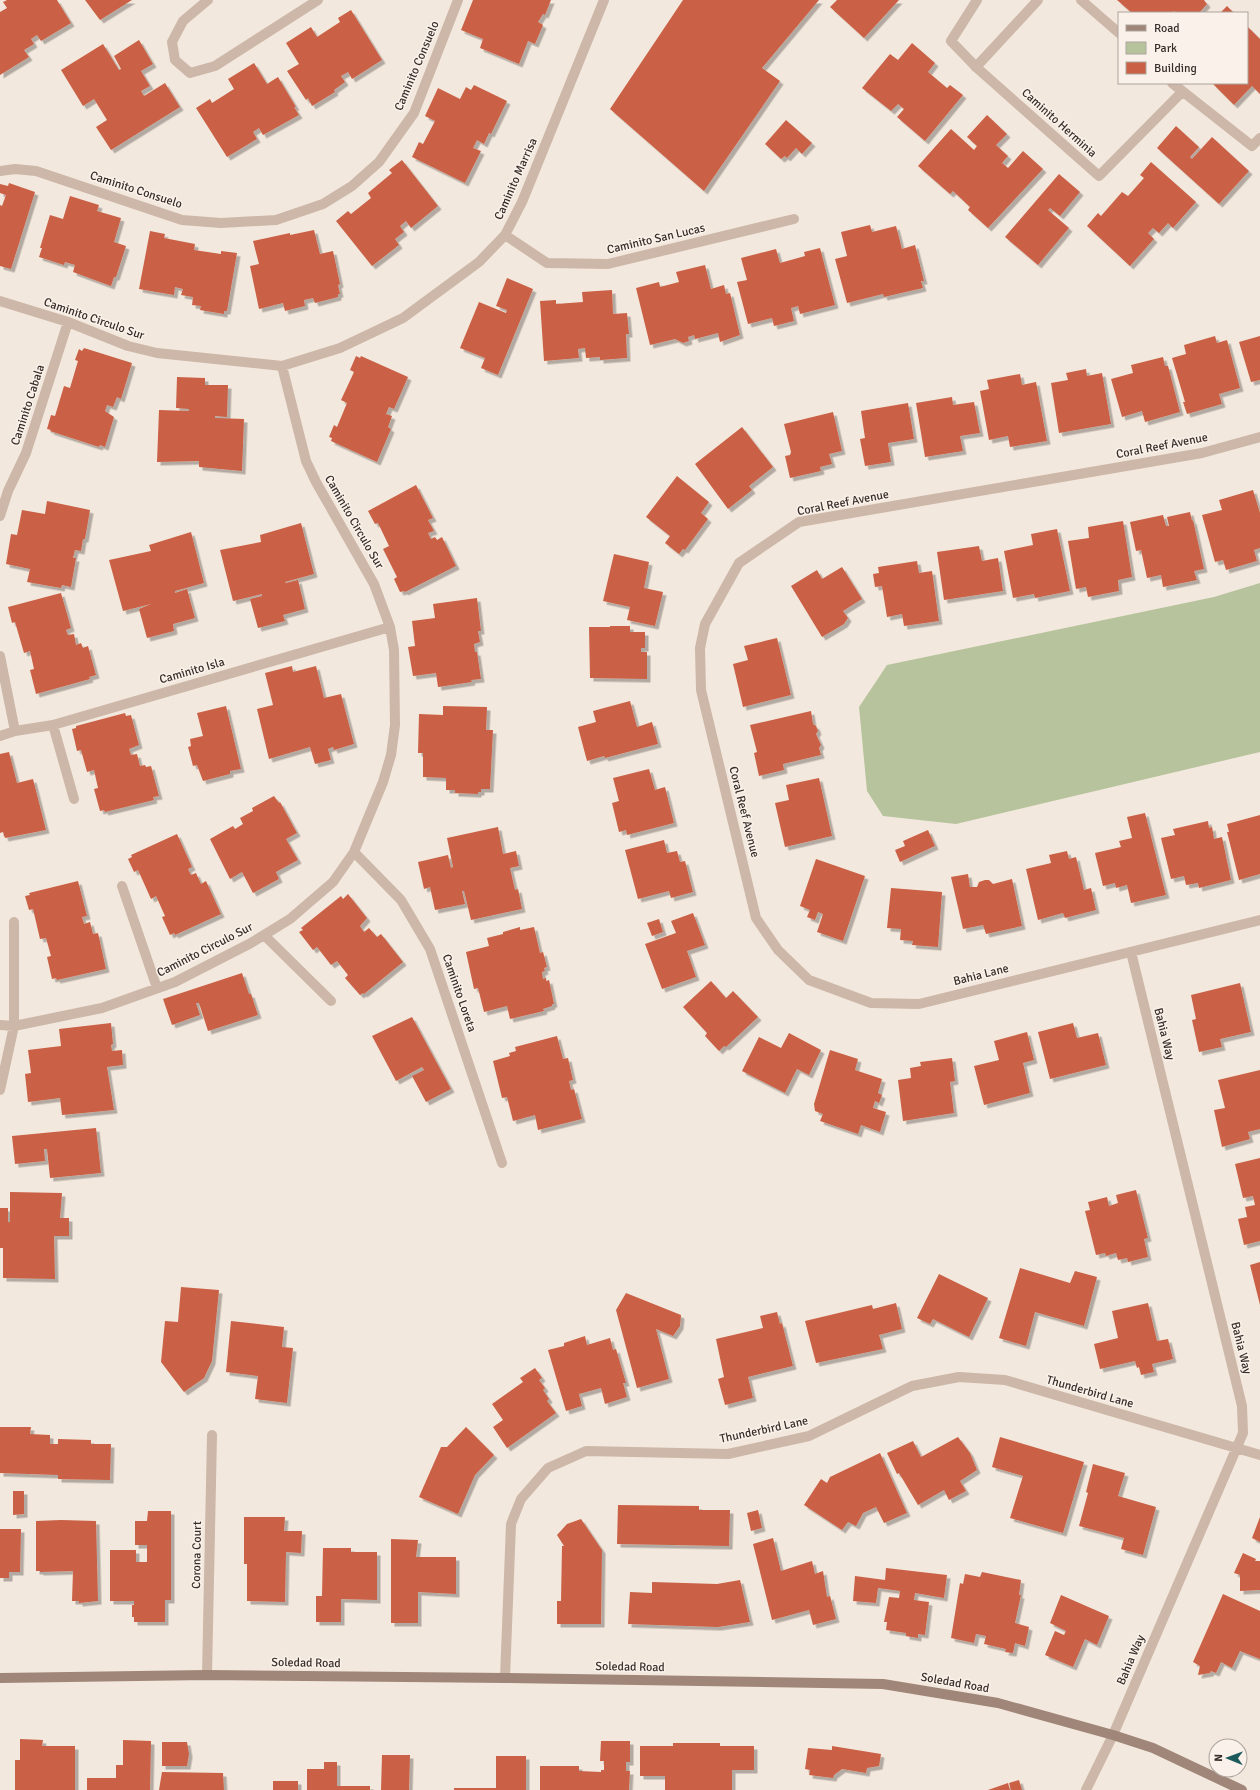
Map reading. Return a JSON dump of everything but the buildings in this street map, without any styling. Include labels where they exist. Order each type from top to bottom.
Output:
[{"type":"street","points":[[208,0],[183,21],[172,42],[175,60],[190,73],[215,66],[318,0]]},
{"type":"street","name":"Caminito Consuelo","points":[[0,171],[15,169],[36,171],[182,220],[221,223],[276,220],[317,206],[352,186],[379,162],[414,113],[458,0]]},
{"type":"street","name":"Caminito Marrisa","points":[[282,366],[340,348],[403,318],[479,262],[505,235],[522,202],[604,0]]},
{"type":"street","name":"Caminito Herminia","points":[[976,0],[951,41],[976,67],[1099,176],[1182,92]]},
{"type":"street","points":[[976,67],[1038,0]]},
{"type":"street","points":[[1081,0],[1118,33]]},
{"type":"street","points":[[1173,84],[1252,146],[1260,138]]},
{"type":"street","name":"Caminito San Lucas","points":[[505,235],[548,263],[608,264],[794,219]]},
{"type":"street","name":"Caminito Circulo Sur","points":[[0,301],[68,322],[128,346],[157,353],[282,366],[306,461],[316,482],[374,584],[390,627],[394,650],[395,693],[395,725],[391,755],[383,782],[354,852],[333,882],[290,920],[176,982],[102,1008],[14,1026],[0,1025]]},
{"type":"street","name":"Caminito Cabala","points":[[0,516],[8,491],[26,454],[68,322]]},
{"type":"street","name":"Coral Reef Avenue","points":[[752,899],[701,690],[700,648],[705,624],[739,563],[799,522],[1202,454],[1260,437]]},
{"type":"street","name":"Caminito Isla","points":[[0,736],[15,730],[53,725],[390,627]]},
{"type":"street","points":[[0,656],[15,730]]},
{"type":"street","points":[[53,725],[74,799]]},
{"type":"street","name":"Caminito Loreta","points":[[354,852],[401,900],[430,949],[502,1164]]},
{"type":"street","name":"Caminito Circulo Sur","points":[[122,886],[158,988]]},
{"type":"street","name":"Bahia Lane","points":[[752,899],[756,918],[778,950],[809,980],[871,1003],[919,1004],[1260,920]]},
{"type":"street","points":[[0,1090],[14,1026],[14,922]]},
{"type":"street","name":"Caminito Circulo Sur","points":[[264,935],[331,1001]]},
{"type":"street","name":"Bahia Way","points":[[1086,1790],[1113,1735],[1235,1448],[1243,1433],[1242,1406],[1131,952]]},
{"type":"street","name":"Thunderbird Lane","points":[[505,1678],[511,1524],[521,1499],[548,1468],[586,1451],[728,1454],[809,1436],[912,1386],[958,1377],[1005,1380],[1260,1455]]},
{"type":"street","name":"Corona Court","points":[[207,1675],[212,1435]]},
{"type":"street","name":"Soledad Road","points":[[0,1678],[207,1675],[883,1684],[998,1703],[1113,1735],[1153,1748],[1242,1790]]},
{"type":"green space","points":[[1260,583],[1260,752],[956,824],[883,816],[867,791],[859,707],[887,665],[1214,597]]}]
